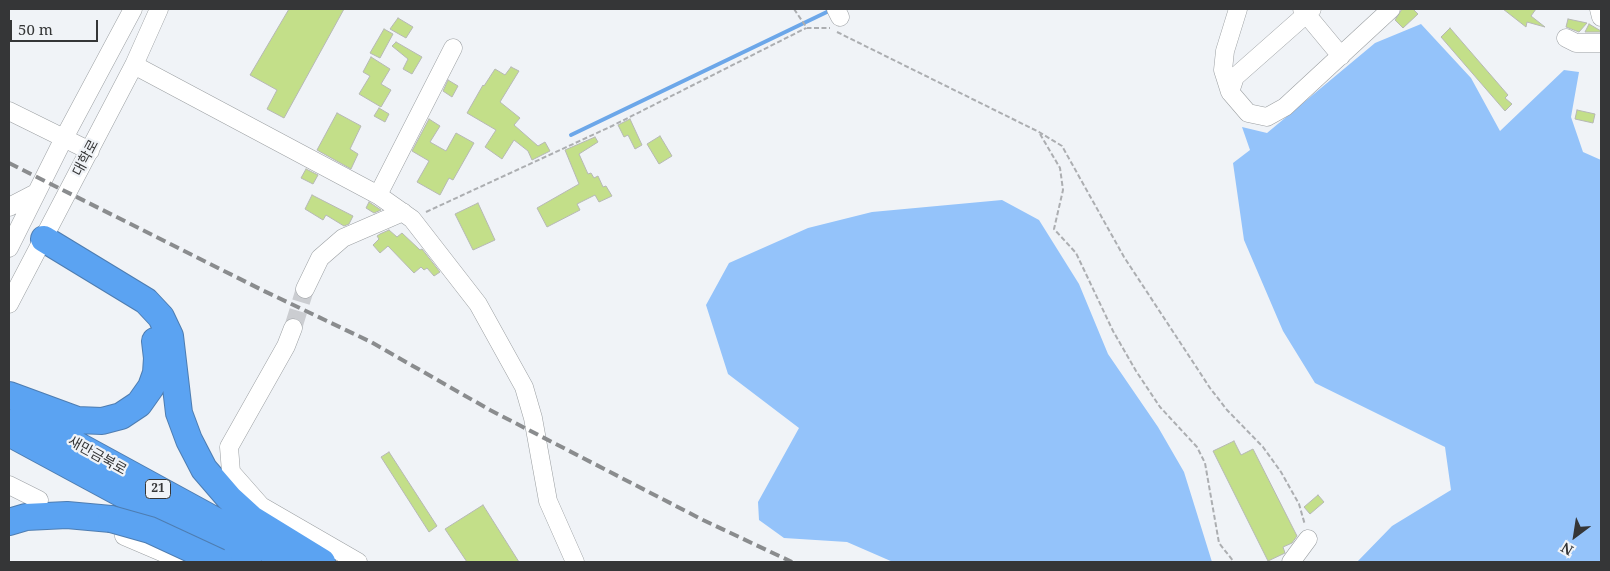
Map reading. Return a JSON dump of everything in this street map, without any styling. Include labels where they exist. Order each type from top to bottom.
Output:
[{"type":"highway","points":[[9,395],[19,419],[57,414],[77,420],[102,421],[121,416],[139,404],[151,387],[156,373],[158,358],[155,339],[147,323],[130,305],[40,247]]},
{"type":"highway","points":[[40,247],[146,301],[161,317],[170,336],[179,414],[189,440],[204,469],[229,498],[252,519],[322,562]]},
{"type":"highway","name":"새만금북로","points":[[19,419],[248,562]]},
{"type":"highway","name":"새만금북로","points":[[19,419],[291,562]]},
{"type":"highway","points":[[9,522],[26,517],[67,515],[118,527],[150,530],[219,562]]},
{"type":"street","name":"대학로","points":[[12,235],[133,9]]},
{"type":"street","name":"대학로","points":[[9,304],[134,65],[159,9]]},
{"type":"street","points":[[1238,9],[1225,50],[1223,70],[1230,92],[1248,113],[1267,117],[1285,107],[1391,9]]},
{"type":"street","points":[[1600,9],[1601,17]]},
{"type":"street","points":[[1230,92],[1236,77],[1307,10],[1341,56]]},
{"type":"street","points":[[1566,38],[1576,43],[1601,43]]},
{"type":"street","points":[[378,194],[453,48]]},
{"type":"street","points":[[134,65],[378,194],[408,215],[478,304],[524,387],[533,418],[548,501],[575,562]]},
{"type":"street","points":[[9,111],[90,151]]},
{"type":"street","points":[[9,207],[36,193]]},
{"type":"street","points":[[305,289],[320,258],[343,238],[408,215]]},
{"type":"street","points":[[12,235],[40,247]]},
{"type":"street","points":[[294,328],[286,346],[229,447],[231,472],[261,506],[358,562]]},
{"type":"street","points":[[9,485],[39,500]]},
{"type":"street","points":[[118,527],[186,562]]},
{"type":"street","points":[[1291,562],[1308,539]]},
{"type":"street","points":[[1307,562],[1308,539]]},
{"type":"path","points":[[794,9],[807,28]]},
{"type":"path","points":[[408,215],[612,126],[807,28],[835,16],[1062,146],[1124,257],[1210,388],[1227,410],[1263,448],[1281,472],[1299,504],[1308,539]]},
{"type":"path","points":[[1039,132],[1060,168],[1063,190],[1054,229],[1076,253],[1113,331],[1136,371],[1160,407],[1198,447],[1205,463],[1219,543],[1234,562]]},
{"type":"shaded area","points":[[1421,24],[1471,78],[1500,131],[1564,70],[1579,72],[1571,117],[1583,152],[1601,160],[1601,562],[1357,562],[1392,526],[1451,490],[1445,447],[1315,383],[1283,331],[1244,240],[1233,163],[1250,150],[1242,127],[1267,133],[1375,43]]},
{"type":"shaded area","points":[[1002,200],[1039,220],[1079,284],[1108,354],[1158,427],[1184,472],[1212,562],[893,562],[847,542],[784,538],[759,520],[758,502],[799,428],[728,374],[706,305],[729,263],[808,228],[872,212]]},
{"type":"building","points":[[289,9],[344,9],[284,118],[267,109],[277,90],[250,75]]},
{"type":"building","points":[[1402,9],[1413,9],[1418,14],[1403,28],[1395,20]]},
{"type":"building","points":[[1503,9],[1536,9],[1531,16],[1545,27],[1527,22],[1526,27]]},
{"type":"building","points":[[398,18],[413,27],[406,38],[390,29]]},
{"type":"building","points":[[1568,19],[1587,23],[1579,32],[1566,27]]},
{"type":"building","points":[[1589,24],[1601,31],[1585,32]]},
{"type":"building","points":[[1450,28],[1508,95],[1505,98],[1512,104],[1505,111],[1441,37]]},
{"type":"building","points":[[384,29],[393,34],[380,58],[370,53]]},
{"type":"building","points":[[396,42],[422,57],[412,74],[403,69],[408,59],[392,46]]},
{"type":"building","points":[[371,57],[390,69],[381,84],[391,90],[381,107],[359,94],[370,76],[363,72]]},
{"type":"building","points":[[511,67],[519,71],[500,102],[520,118],[514,125],[538,146],[545,142],[550,151],[532,160],[528,151],[514,140],[502,159],[485,147],[496,130],[467,113],[483,85],[495,69],[505,75]]},
{"type":"building","points":[[448,80],[458,86],[452,97],[443,91]]},
{"type":"building","points":[[379,108],[389,114],[385,122],[374,116]]},
{"type":"building","points":[[1577,110],[1595,114],[1593,123],[1575,119]]},
{"type":"building","points":[[337,113],[361,126],[350,149],[358,154],[351,169],[317,150]]},
{"type":"building","points":[[429,119],[440,126],[430,142],[446,151],[456,133],[474,143],[453,180],[449,178],[440,195],[417,182],[429,161],[412,151]]},
{"type":"building","points":[[630,119],[642,145],[635,149],[628,135],[624,137],[618,125]]},
{"type":"building","points":[[660,136],[672,156],[659,164],[647,144]]},
{"type":"building","points":[[595,137],[598,142],[579,154],[588,174],[591,173],[594,178],[598,176],[603,187],[606,186],[612,196],[599,202],[595,195],[577,204],[580,210],[547,227],[537,208],[579,184],[565,150]]},
{"type":"building","points":[[306,169],[318,175],[313,184],[301,178]]},
{"type":"building","points":[[312,195],[353,216],[349,224],[344,226],[326,215],[323,220],[305,209]]},
{"type":"building","points":[[369,202],[381,210],[374,213],[366,208]]},
{"type":"building","points":[[478,203],[495,240],[473,250],[455,214]]},
{"type":"building","points":[[389,230],[397,237],[402,233],[420,250],[422,249],[440,272],[434,276],[427,268],[424,270],[421,267],[414,273],[388,246],[380,253],[373,245],[379,239],[377,236]]},
{"type":"building","points":[[1234,441],[1241,455],[1253,449],[1297,536],[1292,543],[1283,547],[1285,553],[1268,561],[1213,451]]},
{"type":"building","points":[[389,452],[437,526],[429,532],[381,457]]},
{"type":"building","points":[[1318,495],[1324,502],[1310,514],[1304,507]]},
{"type":"building","points":[[483,505],[519,562],[467,562],[445,529]]},
{"type":"waterway","points":[[571,135],[831,10]]},
{"type":"tunnel","points":[[293,328],[305,289]]},
{"type":"railway","points":[[9,163],[262,290],[371,342],[490,410],[703,520],[792,562]]}]
